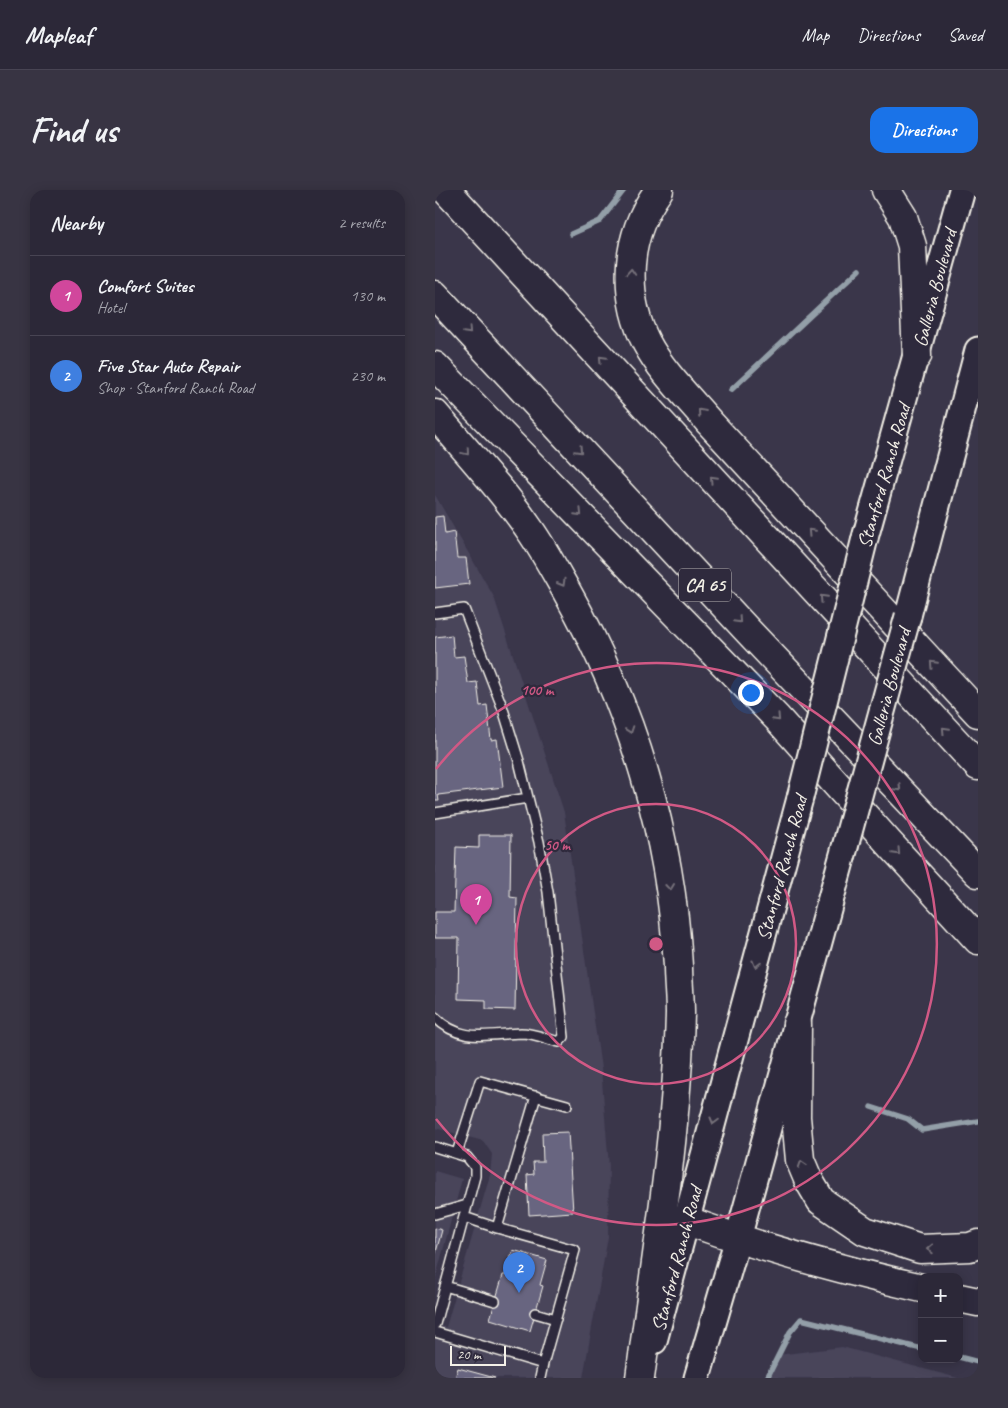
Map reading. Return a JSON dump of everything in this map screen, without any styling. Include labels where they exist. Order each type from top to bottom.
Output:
[{"type":"highway","points":[[446,190],[978,766]]},
{"type":"highway","points":[[659,190],[651,200],[636,234],[630,279],[634,315],[648,347],[709,422],[978,713]]},
{"type":"highway","points":[[886,190],[903,217],[912,246],[917,356]]},
{"type":"highway","name":"CA 65","points":[[435,295],[749,632],[978,873]]},
{"type":"highway","points":[[435,366],[777,718],[978,940]]},
{"type":"highway","points":[[435,414],[529,529],[575,606],[602,658],[624,711],[642,763],[658,822],[668,869],[676,934],[680,1011],[669,1156],[642,1378]]},
{"type":"highway","points":[[797,1024],[796,1117],[800,1160],[808,1179],[821,1201],[865,1231],[920,1249],[970,1247],[978,1244]]},
{"type":"highway","points":[[688,1221],[814,1262],[918,1287]]},
{"type":"highway","points":[[963,1299],[978,1302]]},
{"type":"main road","name":"Galleria Boulevard","points":[[917,356],[962,190]]},
{"type":"main road","name":"Galleria Boulevard","points":[[797,1024],[915,592],[978,350]]},
{"type":"main road","name":"Stanford Ranch Road","points":[[642,1378],[688,1221],[800,798],[865,538],[917,356]]},
{"type":"main road","points":[[697,1378],[797,1024]]},
{"type":"lane","points":[[435,613],[464,609],[503,709],[539,842],[548,892],[564,1037],[559,1042],[521,1033],[476,1036],[452,1030],[435,1017]]},
{"type":"lane","points":[[435,813],[528,798]]},
{"type":"lane","points":[[457,1153],[480,1081],[567,1105]]},
{"type":"lane","points":[[497,1228],[536,1096]]},
{"type":"lane","points":[[435,1147],[457,1153],[467,1158],[475,1167],[475,1176],[435,1324]]},
{"type":"lane","points":[[435,1214],[467,1205]]},
{"type":"lane","points":[[464,1217],[575,1250],[540,1378]]},
{"type":"lane","points":[[445,1286],[495,1301]]},
{"type":"lane","points":[[535,1313],[556,1319]]},
{"type":"lane","points":[[435,1332],[543,1364]]},
{"type":"shaded area","points":[[435,495],[494,597],[564,812],[601,1068],[609,1166],[608,1237],[583,1378],[435,1378],[435,1326],[446,1327],[490,1175],[492,1154],[483,1141],[435,1128]]},
{"type":"shaded area","points":[[435,1171],[462,1179],[435,1281]]},
{"type":"shaded area","points":[[842,1347],[958,1378],[769,1378],[777,1355]]},
{"type":"building","points":[[443,516],[445,534],[454,532],[457,558],[466,558],[469,584],[435,588],[435,517]]},
{"type":"building","points":[[452,635],[454,657],[464,656],[468,683],[477,682],[480,706],[487,705],[491,740],[497,739],[503,787],[438,795],[439,801],[435,801],[435,637]]},
{"type":"building","points":[[479,835],[511,835],[510,897],[517,898],[515,1010],[486,1009],[486,1000],[458,999],[459,938],[435,938],[435,912],[454,912],[456,847],[479,848]]},
{"type":"building","points":[[568,1132],[573,1212],[529,1215],[527,1175],[534,1174],[533,1162],[543,1162],[542,1133]]},
{"type":"building","points":[[435,1228],[442,1230],[435,1256]]},
{"type":"building","points":[[513,1250],[547,1260],[540,1285],[543,1286],[530,1331],[490,1319],[503,1275],[505,1275]]},
{"type":"building","points":[[458,1368],[495,1378],[455,1378]]},
{"type":"waterway","points":[[571,234],[600,221],[624,190]]},
{"type":"waterway","points":[[731,390],[859,270]]},
{"type":"waterway","points":[[871,1107],[908,1119],[922,1130],[978,1121]]},
{"type":"waterway","points":[[767,1378],[790,1332],[801,1319],[918,1348]]},
{"type":"waterway","points":[[963,1358],[978,1362]]},
{"type":"place","name":"Comfort Suites","points":[[476,925]]},
{"type":"place","name":"Five Star Auto Repair","points":[[519,1293]]}]
